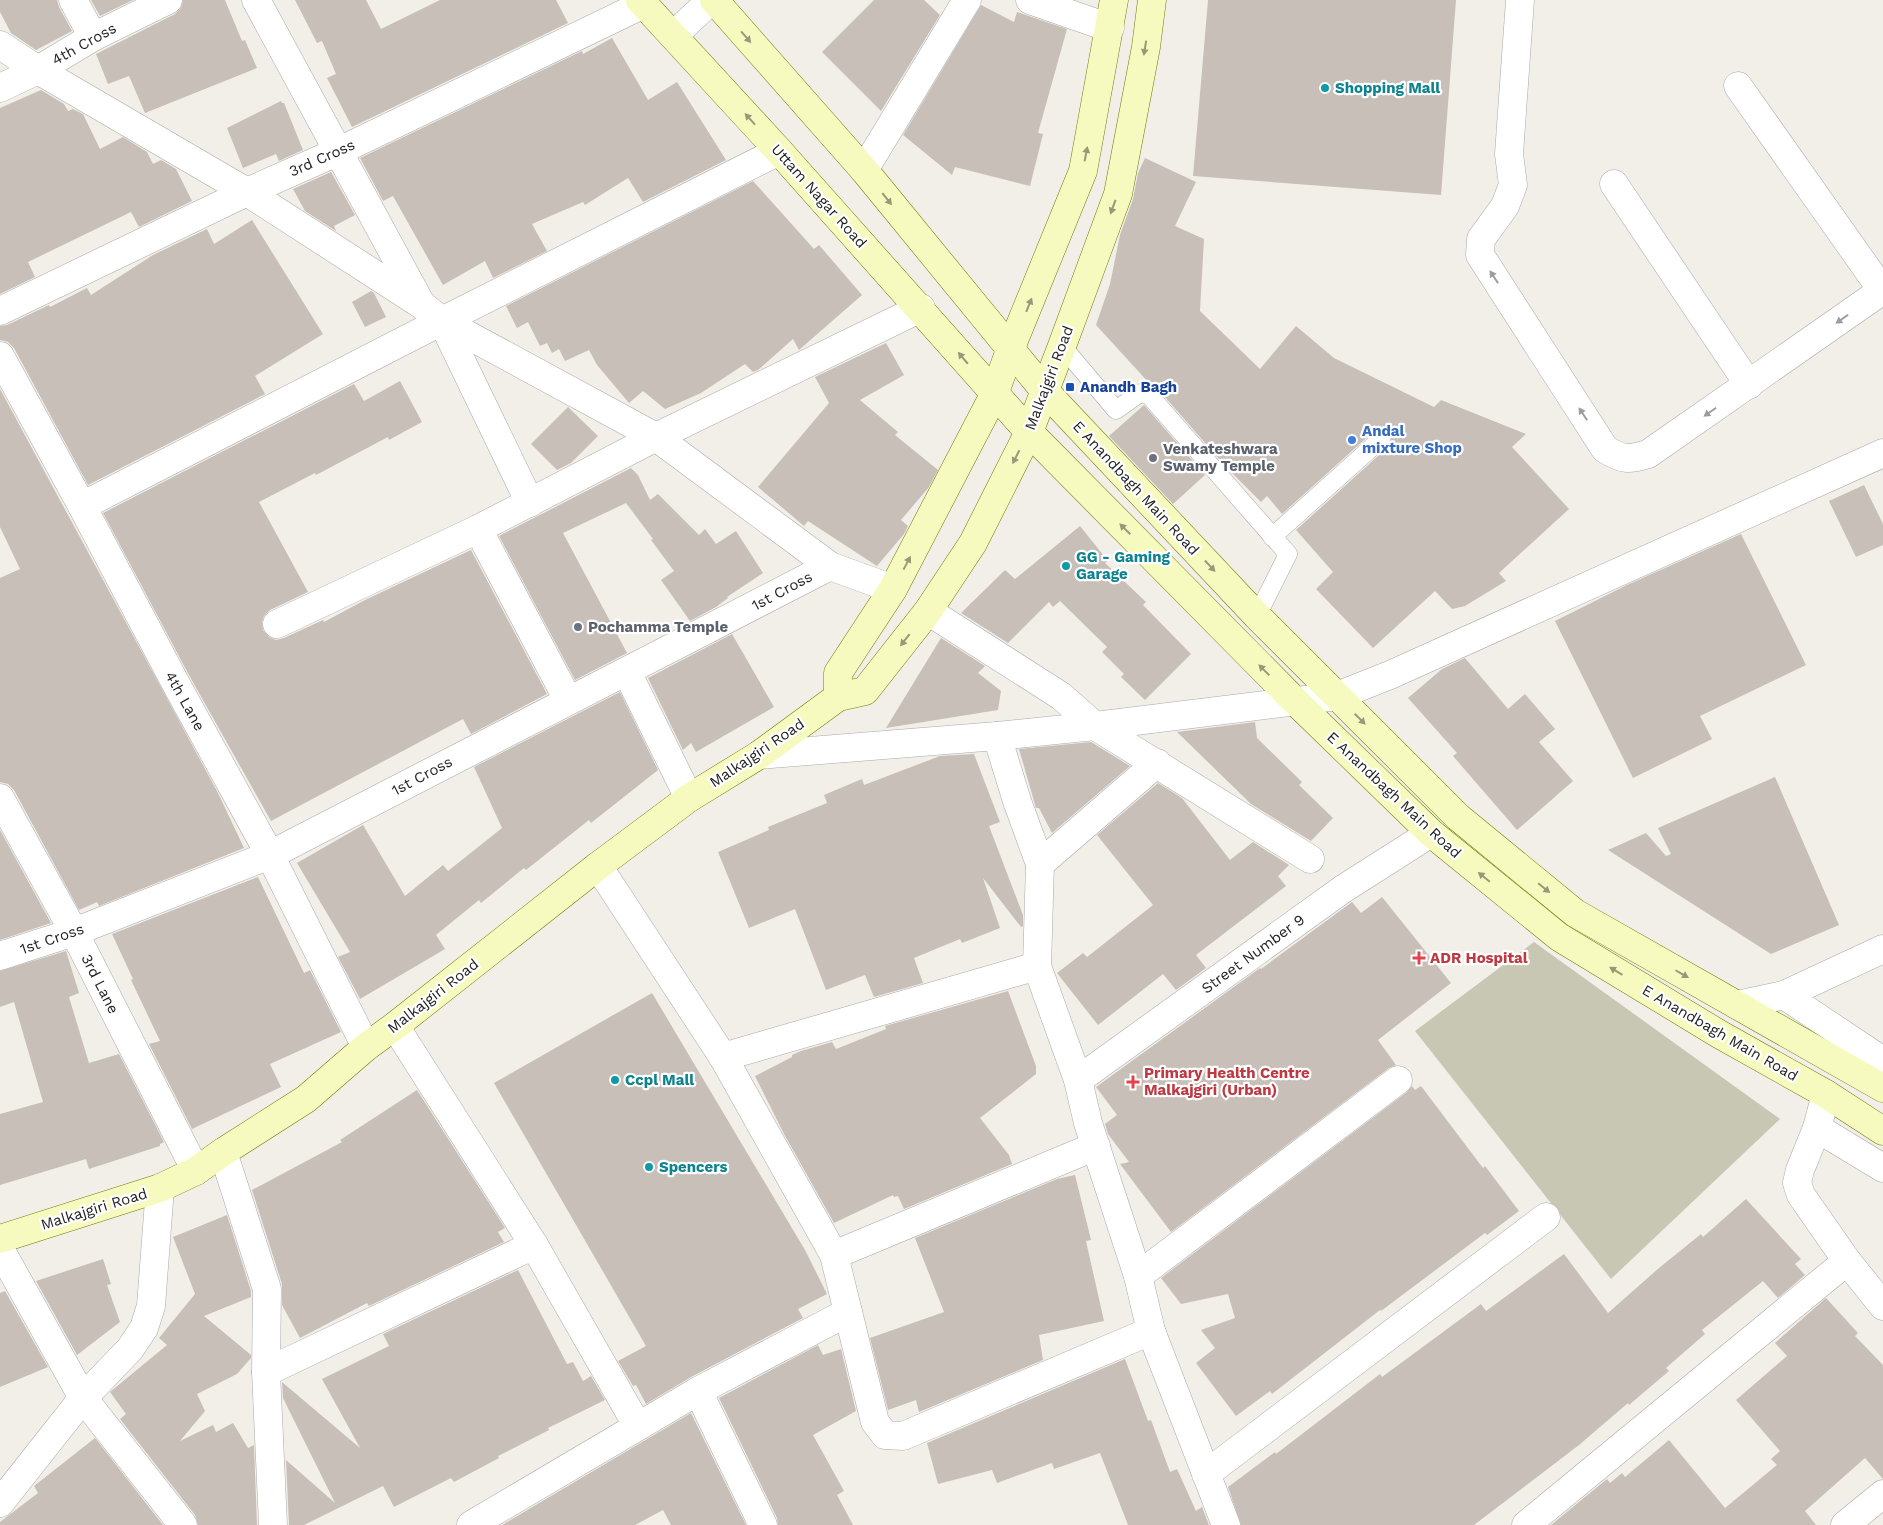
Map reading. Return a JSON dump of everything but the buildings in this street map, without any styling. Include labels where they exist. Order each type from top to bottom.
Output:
[{"type":"street","points":[[73,0],[93,37]]},
{"type":"street","name":"4th Cross","points":[[0,88],[38,70],[93,37],[168,0]]},
{"type":"street","points":[[256,0],[337,152],[432,313],[530,503]]},
{"type":"street","points":[[674,35],[713,0],[864,170],[1010,350]]},
{"type":"street","points":[[864,170],[967,0]]},
{"type":"street","points":[[1030,0],[1110,28]]},
{"type":"street","points":[[838,697],[838,673],[893,589],[994,395],[1010,350],[1083,171],[1114,0]]},
{"type":"street","name":"Malkajgiri Road","points":[[0,1239],[160,1188],[196,1171],[306,1099],[366,1047],[598,866],[689,798],[759,755],[838,697],[865,691],[928,610],[973,543],[1029,432],[1118,194],[1146,47],[1152,0]]},
{"type":"street","points":[[1520,0],[1509,154],[1512,185],[1505,206],[1481,239],[1480,255],[1605,449],[1617,457],[1630,460],[1648,454],[1883,290],[1738,86]]},
{"type":"street","name":"3rd Cross","points":[[0,311],[247,192],[337,152],[642,2]]},
{"type":"street","name":"Uttam Nagar Road","points":[[642,2],[780,151],[829,209],[921,308],[994,395]]},
{"type":"street","points":[[0,44],[38,70],[247,192],[432,313],[656,437],[830,566],[893,589]]},
{"type":"street","points":[[82,506],[432,313],[780,151]]},
{"type":"street","points":[[1614,184],[1749,385]]},
{"type":"street","points":[[277,624],[478,529],[656,437],[921,308]]},
{"type":"street","name":"E Anandbagh Main Road","points":[[1010,350],[1044,390],[1257,616],[1458,817],[1575,913],[1883,1088]]},
{"type":"street","name":"4th Lane","points":[[0,356],[270,855],[366,1047]]},
{"type":"street","name":"E Anandbagh Main Road","points":[[994,395],[1294,700],[1431,833],[1559,937],[1718,1034],[1826,1094],[1883,1131]]},
{"type":"street","points":[[759,755],[997,736],[1095,726],[1337,696],[1399,671],[1883,453]]},
{"type":"street","points":[[478,529],[568,700]]},
{"type":"street","name":"1st Cross","points":[[0,956],[74,932],[270,855],[830,566]]},
{"type":"street","points":[[928,610],[1061,696],[1095,726],[1310,859]]},
{"type":"street","points":[[627,672],[689,798]]},
{"type":"street","points":[[997,736],[1017,801],[1040,864],[1037,966],[1078,1080],[1096,1146],[1138,1276],[1151,1331],[1226,1525]]},
{"type":"street","points":[[1040,864],[1157,764]]},
{"type":"street","name":"3rd Lane","points":[[0,798],[74,932],[196,1171]]},
{"type":"street","name":"Street Number 9","points":[[1078,1080],[1343,890],[1431,833]]},
{"type":"street","points":[[598,866],[723,1056],[834,1255],[875,1422],[885,1435],[903,1436],[1151,1331]]},
{"type":"street","points":[[1737,1005],[1784,995],[1883,949]]},
{"type":"street","points":[[723,1056],[1037,966]]},
{"type":"street","points":[[1784,995],[1883,1061]]},
{"type":"street","points":[[395,1026],[534,1245],[637,1426]]},
{"type":"street","points":[[1138,1276],[1398,1080]]},
{"type":"street","points":[[1826,1094],[1817,1128],[1800,1170],[1797,1183],[1801,1195],[1846,1261],[1883,1306]]},
{"type":"street","points":[[1817,1128],[1883,1168]]},
{"type":"street","points":[[834,1255],[1096,1146]]},
{"type":"street","points":[[223,1152],[267,1289],[266,1372],[273,1525]]},
{"type":"street","points":[[0,1503],[83,1398],[130,1349],[144,1328],[151,1306],[160,1188]]},
{"type":"street","points":[[1206,1474],[1546,1217]]},
{"type":"street","points":[[266,1372],[534,1245]]},
{"type":"street","points":[[0,1249],[83,1398],[183,1525]]},
{"type":"street","points":[[1526,1525],[1846,1261]]},
{"type":"street","points":[[471,1525],[698,1391],[848,1312]]},
{"type":"street","points":[[698,1391],[763,1525]]},
{"type":"street","points":[[1845,1525],[1883,1494]]},
{"type":"lane","points":[[1062,346],[1116,410],[1140,393],[1149,395],[1288,554],[1257,616]]},
{"type":"lane","points":[[1272,537],[1381,439]]},
{"type":"shaded area","points":[[1534,942],[1780,1119],[1611,1279],[1415,1031]]},
{"type":"place","name":"Shopping Mall","points":[[1325,88]]},
{"type":"place","name":"Anandh Bagh","points":[[1070,387]]},
{"type":"place","name":"Andal mixture Shop","points":[[1352,440]]},
{"type":"place","name":"Venkateshwara Swamy Temple","points":[[1153,458]]},
{"type":"place","name":"GG - Gaming Garage","points":[[1066,566]]},
{"type":"place","name":"Pochamma Temple","points":[[578,627]]},
{"type":"place","name":"ADR Hospital","points":[[1419,958]]},
{"type":"place","name":"Ccpl Mall","points":[[615,1080]]},
{"type":"place","name":"Primary Health Centre Malkajgiri (Urban)","points":[[1133,1082]]},
{"type":"place","name":"Spencers","points":[[649,1167]]}]
